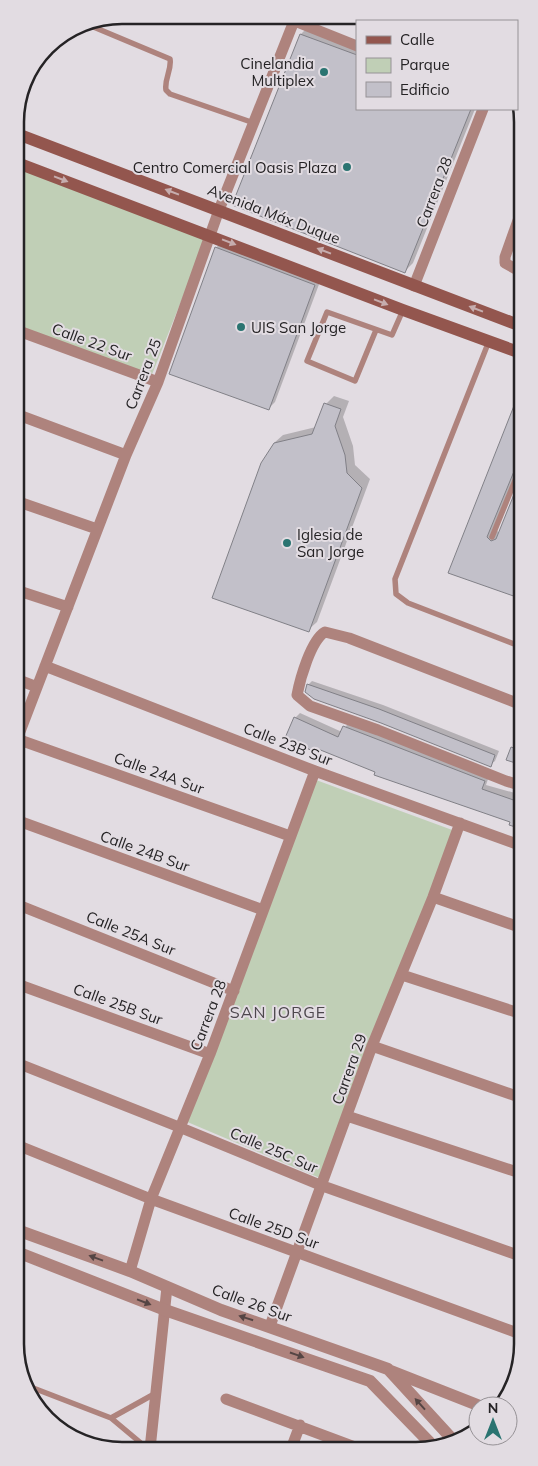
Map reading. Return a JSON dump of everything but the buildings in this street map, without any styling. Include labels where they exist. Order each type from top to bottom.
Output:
[{"type":"main road","name":"Avenida Máx Duque","points":[[24,136],[514,323]]},
{"type":"main road","points":[[24,165],[211,235],[403,310],[514,350]]},
{"type":"street","name":"Carrera 25","points":[[24,722],[126,455],[158,382],[219,210],[293,24]]},
{"type":"street","points":[[308,24],[356,46]]},
{"type":"street","name":"Carrera 28","points":[[414,286],[483,110]]},
{"type":"street","points":[[514,232],[505,257],[505,263],[514,268]]},
{"type":"street","name":"Calle 22 Sur","points":[[24,333],[158,382]]},
{"type":"street","points":[[24,417],[126,455]]},
{"type":"street","points":[[24,504],[98,529]]},
{"type":"street","points":[[24,593],[68,607]]},
{"type":"street","points":[[514,702],[349,638],[325,632],[319,636],[314,644],[298,695],[310,706],[378,730],[514,783]]},
{"type":"street","name":"Calle 23B Sur","points":[[45,666],[315,771],[514,843]]},
{"type":"street","points":[[24,682],[37,687]]},
{"type":"street","name":"Calle 24A Sur","points":[[24,743],[290,836]]},
{"type":"street","name":"Carrera 28","points":[[130,1271],[151,1199],[210,1054],[315,771]]},
{"type":"street","name":"Calle 24B Sur","points":[[24,823],[263,910]]},
{"type":"street","name":"Carrera 29","points":[[270,1326],[295,1252],[372,1046],[433,897],[460,823]]},
{"type":"street","points":[[433,897],[514,925]]},
{"type":"street","name":"Calle 25A Sur","points":[[24,907],[234,991]]},
{"type":"street","points":[[402,975],[514,1011]]},
{"type":"street","name":"Calle 25B Sur","points":[[24,987],[210,1054]]},
{"type":"street","points":[[372,1046],[514,1095]]},
{"type":"street","name":"Calle 25C Sur","points":[[24,1066],[320,1185],[514,1253]]},
{"type":"street","points":[[347,1116],[514,1171]]},
{"type":"street","name":"Calle 25D Sur","points":[[24,1148],[151,1199],[514,1332]]},
{"type":"street","name":"Calle 26 Sur","points":[[24,1233],[130,1271],[221,1310],[388,1369],[449,1437]]},
{"type":"street","points":[[24,1255],[165,1310],[370,1381],[408,1417],[429,1441]]},
{"type":"street","points":[[150,1442],[167,1287]]},
{"type":"street","points":[[388,1369],[468,1401]]},
{"type":"street","points":[[226,1399],[342,1442]]},
{"type":"street","points":[[294,1442],[300,1425]]},
{"type":"lane","points":[[97,27],[170,59],[171,66],[165,84],[166,90],[170,94],[254,123]]},
{"type":"lane","points":[[376,330],[355,381],[307,362],[327,312],[392,335],[403,310]]},
{"type":"lane","points":[[490,341],[395,579],[396,594],[408,603],[514,644]]},
{"type":"lane","points":[[492,537],[514,485]]},
{"type":"lane","points":[[35,1389],[111,1418],[140,1442]]},
{"type":"lane","points":[[111,1418],[156,1393]]},
{"type":"green space","points":[[24,168],[207,236],[151,377],[24,330]]},
{"type":"green space","points":[[316,780],[455,831],[320,1178],[185,1121]]},
{"type":"place","name":"Cinelandia Multiplex","points":[[324,72]]},
{"type":"place","name":"Centro Comercial Oasis Plaza","points":[[347,167]]},
{"type":"place","name":"UIS San Jorge","points":[[241,327]]},
{"type":"place","name":"Iglesia de San Jorge","points":[[287,543]]},
{"type":"district","name":"SAN JORGE","points":[[278,1012]]}]
